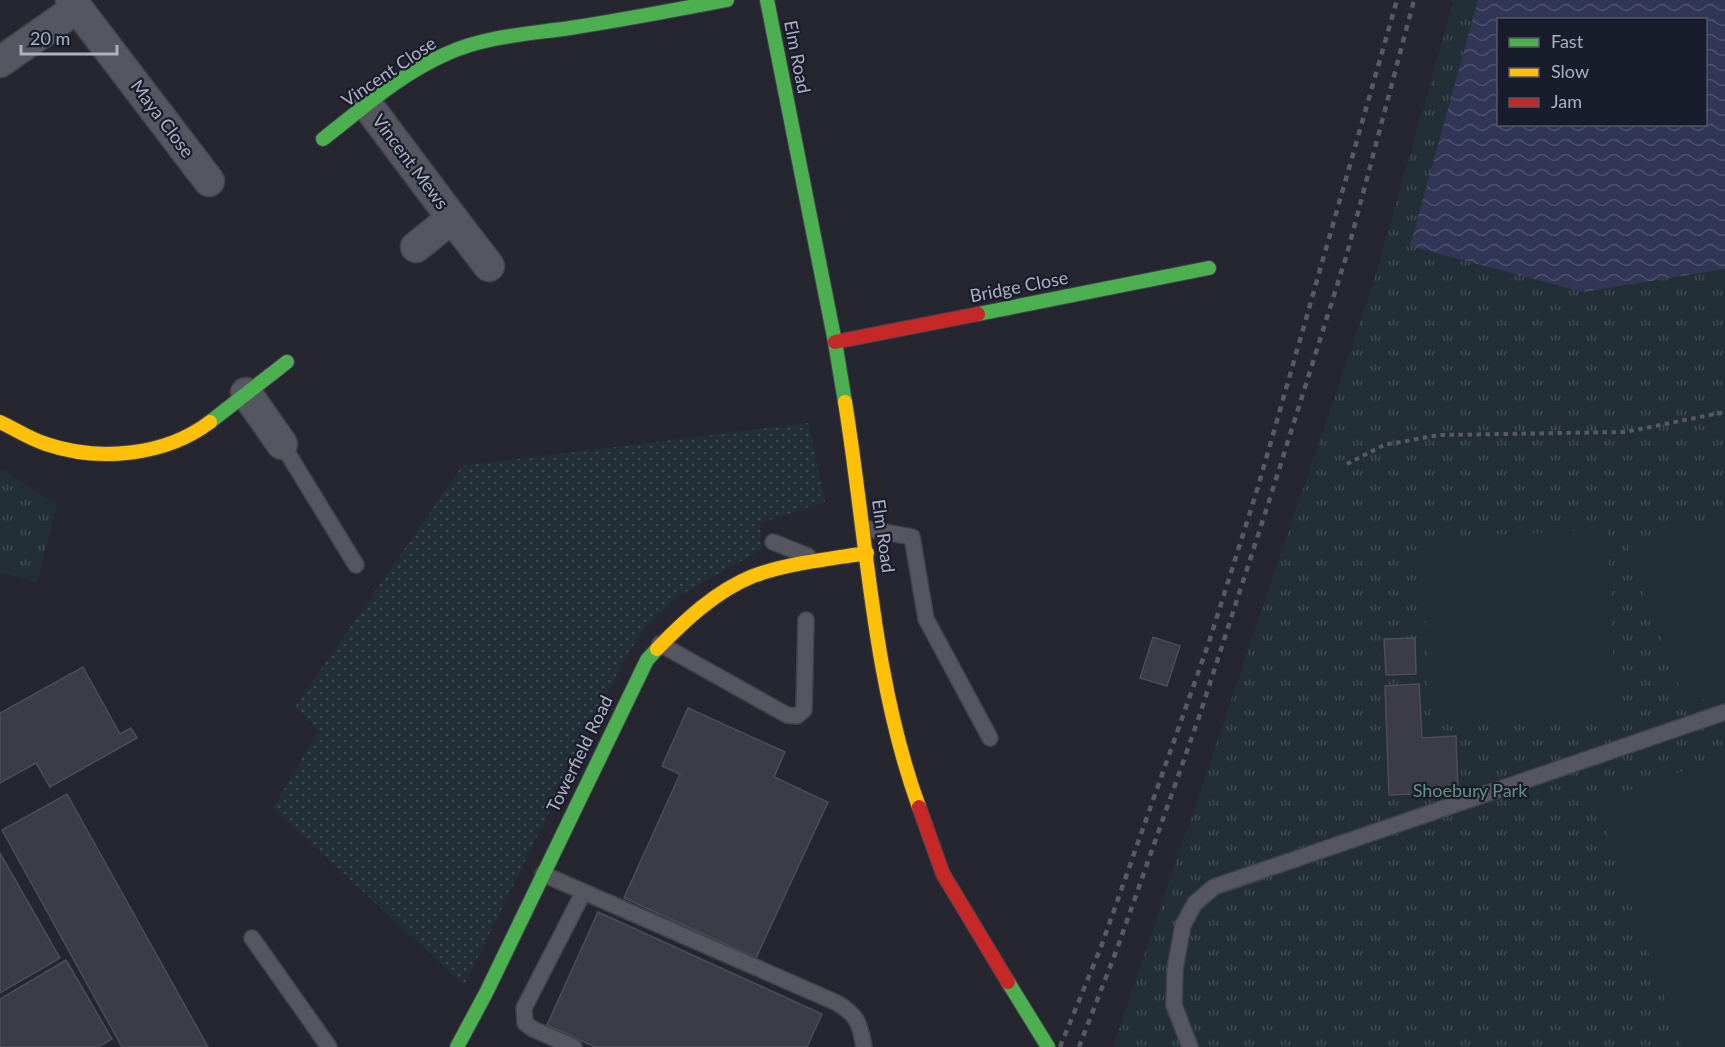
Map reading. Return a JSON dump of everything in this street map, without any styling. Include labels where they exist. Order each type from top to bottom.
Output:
[{"type":"street","name":"Vincent Close","points":[[323,139],[426,64],[449,52],[484,41],[638,18],[727,0]]},
{"type":"street","name":"Elm Road","points":[[767,0],[835,342],[882,663],[905,769],[943,874],[1048,1047]]},
{"type":"street","points":[[0,62],[74,4]]},
{"type":"street","name":"Maya Close","points":[[74,4],[209,181]]},
{"type":"street","name":"Vincent Mews","points":[[368,106],[489,266]]},
{"type":"street","name":"Vincent Mews","points":[[416,247],[452,218]]},
{"type":"street","name":"Bridge Close","points":[[835,342],[1209,268]]},
{"type":"street","points":[[0,422],[46,444],[84,452],[129,454],[170,443],[195,433],[287,362]]},
{"type":"street","points":[[246,393],[282,444]]},
{"type":"street","name":"Towerfield Road","points":[[457,1047],[486,993],[647,660],[660,644],[728,589],[754,576],[867,553]]},
{"type":"lane","points":[[282,444],[356,565]]},
{"type":"lane","points":[[863,528],[912,537],[926,619],[990,738]]},
{"type":"lane","points":[[773,542],[819,561]]},
{"type":"lane","points":[[660,644],[787,715],[797,716],[804,710],[806,620]]},
{"type":"lane","points":[[1190,1047],[1174,1005],[1175,969],[1183,925],[1195,903],[1214,887],[1725,712]]},
{"type":"lane","points":[[543,874],[843,1006],[850,1011],[861,1028],[864,1047]]},
{"type":"lane","points":[[574,1047],[533,1029],[525,1023],[524,1008],[583,892]]},
{"type":"lane","points":[[252,938],[329,1047]]},
{"type":"path","points":[[1347,464],[1384,445],[1439,435],[1625,432],[1725,412]]},
{"type":"green space","name":"Shoebury Park","points":[[1454,0],[1725,0],[1725,1047],[1113,1047],[1373,284]]},
{"type":"green space","points":[[808,423],[825,502],[760,523],[761,550],[677,597],[645,627],[619,670],[464,985],[273,808],[319,730],[295,707],[462,466]]},
{"type":"green space","points":[[0,468],[57,505],[37,582],[0,572]]},
{"type":"green space","points":[[1725,514],[1725,693],[1686,705],[1628,548]]},
{"type":"green space","points":[[1607,529],[1616,716],[1431,725],[1421,539]]},
{"type":"green space","points":[[1725,756],[1725,1047],[1682,1047],[1596,802]]},
{"type":"water","points":[[1478,0],[1725,0],[1725,269],[1583,292],[1410,246]]},
{"type":"building","points":[[1153,637],[1180,646],[1167,686],[1140,678]]},
{"type":"building","points":[[1415,638],[1416,674],[1386,675],[1384,639]]},
{"type":"building","points":[[83,667],[120,734],[131,728],[137,738],[50,787],[36,763],[0,783],[0,713]]},
{"type":"building","points":[[1419,684],[1422,738],[1456,736],[1458,792],[1389,795],[1385,686]]},
{"type":"building","points":[[688,708],[785,752],[774,777],[828,802],[756,958],[624,898],[680,774],[662,766]]},
{"type":"building","points":[[67,794],[208,1047],[122,1047],[2,830]]},
{"type":"building","points":[[0,853],[60,958],[0,993]]},
{"type":"building","points":[[598,912],[822,1014],[807,1047],[595,1047],[547,1025]]},
{"type":"building","points":[[66,960],[112,1039],[98,1047],[0,1047],[0,999]]},
{"type":"railway","points":[[1060,1047],[1101,947],[1209,642],[1258,487],[1397,0]]},
{"type":"railway","points":[[1079,1047],[1117,949],[1199,717],[1271,495],[1347,254],[1414,0]]},
{"type":"traffic: fast","points":[[323,139],[397,82],[429,62],[461,48],[507,36],[610,22],[727,0]]},
{"type":"traffic: fast","points":[[767,0],[845,402]]},
{"type":"traffic: fast","points":[[978,314],[1209,268]]},
{"type":"traffic: fast","points":[[210,422],[287,362]]},
{"type":"traffic: fast","points":[[457,1047],[486,993],[647,660],[657,649]]},
{"type":"traffic: fast","points":[[1008,982],[1048,1047]]},
{"type":"traffic: slow","points":[[845,402],[881,658],[903,758],[919,807]]},
{"type":"traffic: slow","points":[[0,422],[28,437],[66,450],[109,454],[152,449],[173,442],[210,422]]},
{"type":"traffic: slow","points":[[657,649],[702,607],[739,582],[795,565],[867,553]]},
{"type":"traffic: jam","points":[[835,342],[978,314]]},
{"type":"traffic: jam","points":[[919,807],[943,874],[1008,982]]}]
